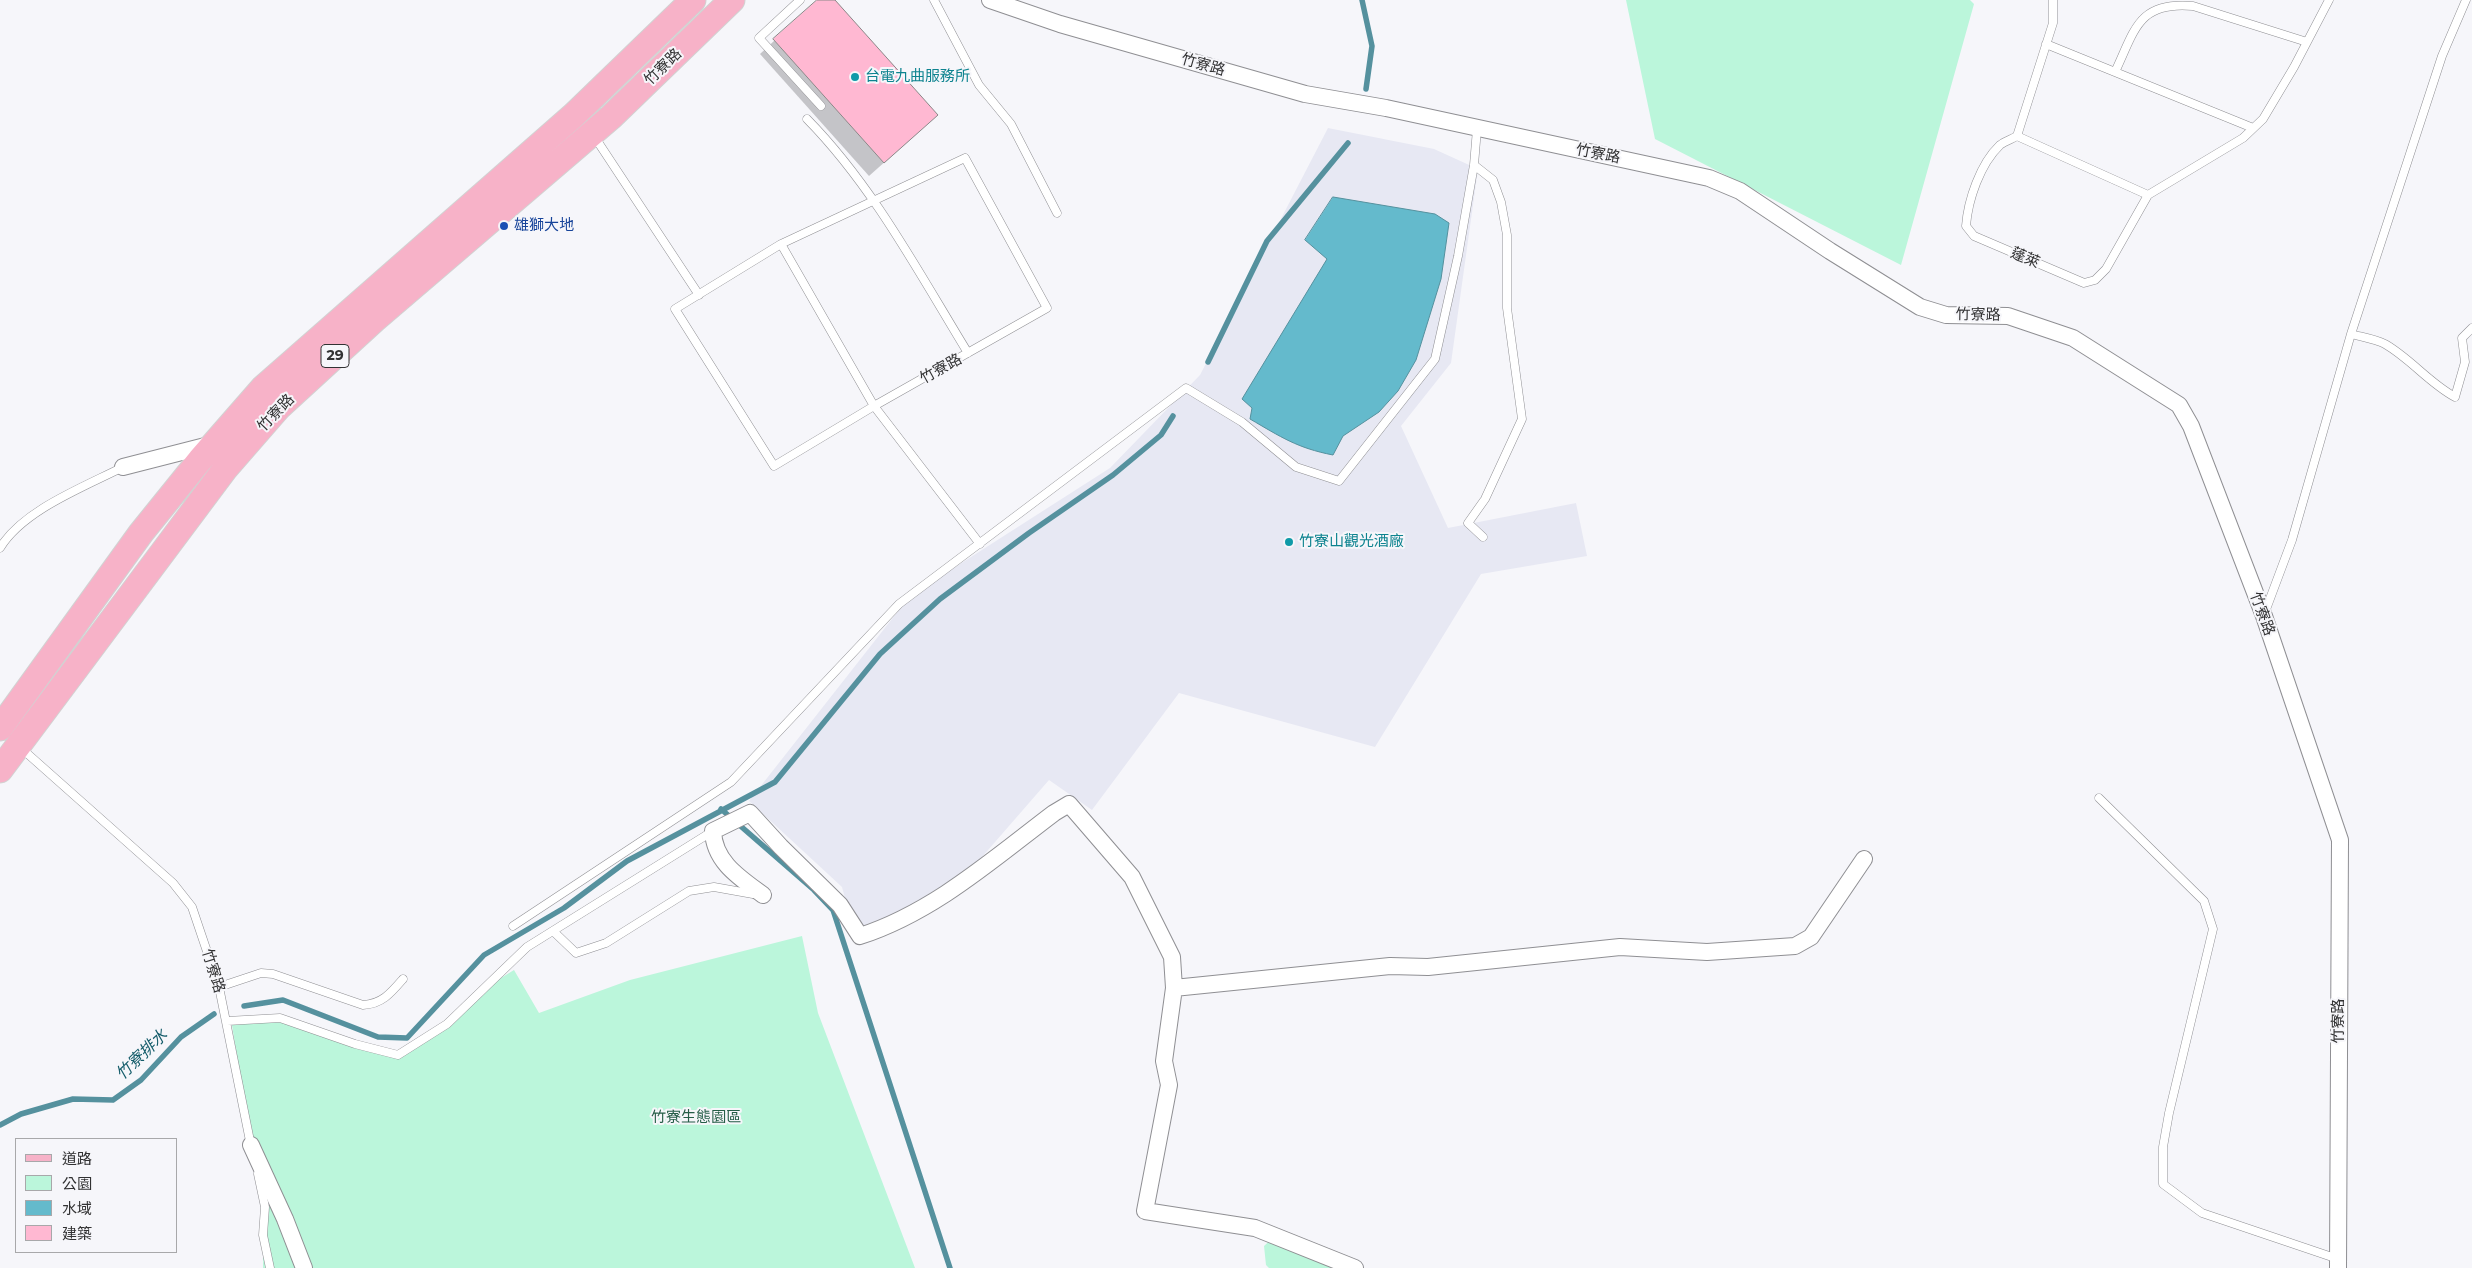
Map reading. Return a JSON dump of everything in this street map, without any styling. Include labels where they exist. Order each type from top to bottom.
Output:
[{"type":"main road","name":"竹寮路","points":[[7,736],[224,469],[279,408],[583,124],[693,0]]},
{"type":"main road","name":"竹寮路","points":[[0,770],[7,736],[142,533],[214,444],[263,388],[732,0]]},
{"type":"street","name":"竹寮路","points":[[990,0],[1060,24],[1305,94],[1386,108],[1709,178],[1740,191],[1830,251],[1920,306],[1946,315],[2008,316],[2073,338],[2156,388],[2179,405],[2191,426],[2264,616],[2340,840],[2338,1263]]},
{"type":"street","points":[[123,467],[214,444]]},
{"type":"street","points":[[763,895],[729,869],[714,845],[713,831],[750,813],[781,847],[840,904],[860,936],[892,924],[942,897],[1054,813],[1069,804],[1132,876],[1172,957],[1174,988],[1164,1061],[1169,1085],[1145,1211],[1255,1228],[1355,1268]]},
{"type":"street","points":[[1174,988],[1390,966],[1428,967],[1620,947],[1707,952],[1795,946],[1811,937],[1864,858]]},
{"type":"street","points":[[251,1145],[285,1219],[304,1268]]},
{"type":"lane","points":[[800,0],[759,38],[821,106]]},
{"type":"lane","points":[[934,0],[979,85],[1011,124],[1057,213]]},
{"type":"lane","points":[[2053,0],[2053,23],[2017,136],[2148,195]]},
{"type":"lane","name":"蓬萊","points":[[2017,136],[2001,144],[1987,161],[1967,209],[1966,226],[1974,236],[2084,283],[2096,280],[2106,269],[2148,195],[2243,138],[2263,119],[2329,0]]},
{"type":"lane","points":[[2264,616],[2292,540],[2351,334],[2442,56],[2466,0]]},
{"type":"lane","points":[[2115,72],[2140,21],[2154,10],[2176,4],[2193,6],[2307,42]]},
{"type":"lane","points":[[2046,44],[2253,128]]},
{"type":"lane","points":[[807,119],[832,144],[874,200],[968,353]]},
{"type":"lane","points":[[583,124],[699,295]]},
{"type":"lane","points":[[513,926],[731,782],[900,604],[1186,388],[1242,422],[1296,467],[1339,481],[1435,359],[1458,256],[1474,165],[1476,129]]},
{"type":"lane","name":"竹寮路","points":[[965,158],[1047,308],[874,406],[774,466],[675,309],[780,244],[965,158]]},
{"type":"lane","points":[[1474,165],[1493,180],[1507,235],[1507,308],[1522,419],[1485,499],[1468,523],[1483,537]]},
{"type":"lane","points":[[780,244],[874,406],[980,544]]},
{"type":"lane","points":[[2351,334],[2384,344],[2411,362],[2437,387],[2455,396],[2464,362],[2462,338],[2472,328]]},
{"type":"lane","points":[[0,548],[5,539],[32,515],[123,467]]},
{"type":"lane","name":"竹寮路","points":[[7,736],[173,883],[192,907],[219,987],[228,1021],[251,1145],[265,1207],[263,1235],[270,1268]]},
{"type":"lane","points":[[2099,798],[2204,901],[2213,929],[2169,1113],[2163,1147],[2163,1184],[2202,1213],[2338,1263]]},
{"type":"lane","points":[[228,1021],[280,1018],[355,1044],[398,1055],[447,1024],[478,992],[528,948],[713,831]]},
{"type":"lane","points":[[553,931],[576,953],[606,943],[689,891],[714,887],[763,895]]},
{"type":"lane","points":[[219,987],[261,973],[273,974],[363,1005],[375,1004],[388,996],[403,979]]},
{"type":"shaded area","name":"竹寮山觀光酒廠","points":[[1328,128],[1434,149],[1478,169],[1451,363],[1401,426],[1448,528],[1576,503],[1587,556],[1481,574],[1375,747],[1179,693],[1092,810],[1049,780],[955,888],[854,932],[842,887],[749,801],[910,596],[1110,468],[1200,375]]},
{"type":"green space","points":[[1626,0],[1970,0],[1974,4],[1901,265],[1655,139]]},
{"type":"green space","name":"竹寮生態園區","points":[[802,936],[818,1013],[915,1268],[263,1268],[263,1228],[259,1190],[232,1025],[280,1018],[398,1055],[447,1024],[478,992],[514,970],[539,1013],[630,980]]},
{"type":"green space","points":[[1276,1235],[1348,1268],[1269,1268],[1266,1265],[1264,1246]]},
{"type":"water","points":[[1333,197],[1435,214],[1449,223],[1441,279],[1416,360],[1398,391],[1379,412],[1343,436],[1333,455],[1299,445],[1250,419],[1252,408],[1242,399],[1327,259],[1305,240]]},
{"type":"building","name":"台電九曲服務所","points":[[817,0],[835,0],[938,115],[884,163],[773,39]]},
{"type":"waterway","name":"竹寮排水","points":[[1362,0],[1372,46],[1366,89]]},
{"type":"waterway","points":[[1208,362],[1267,241],[1348,143]]},
{"type":"waterway","points":[[244,1006],[283,1000],[378,1037],[407,1038],[484,955],[564,908],[627,861],[775,782],[880,654],[940,599],[1029,533],[1113,475],[1161,435],[1173,416]]},
{"type":"waterway","points":[[721,809],[814,890],[833,910],[950,1268]]},
{"type":"waterway","name":"竹寮排水","points":[[0,1125],[21,1114],[73,1099],[113,1100],[141,1080],[181,1037],[214,1014]]},
{"type":"place","name":"台電九曲服務所","points":[[855,77]]},
{"type":"place","name":"雄獅大地","points":[[504,226]]},
{"type":"place","name":"竹寮山觀光酒廠","points":[[1289,542]]}]
